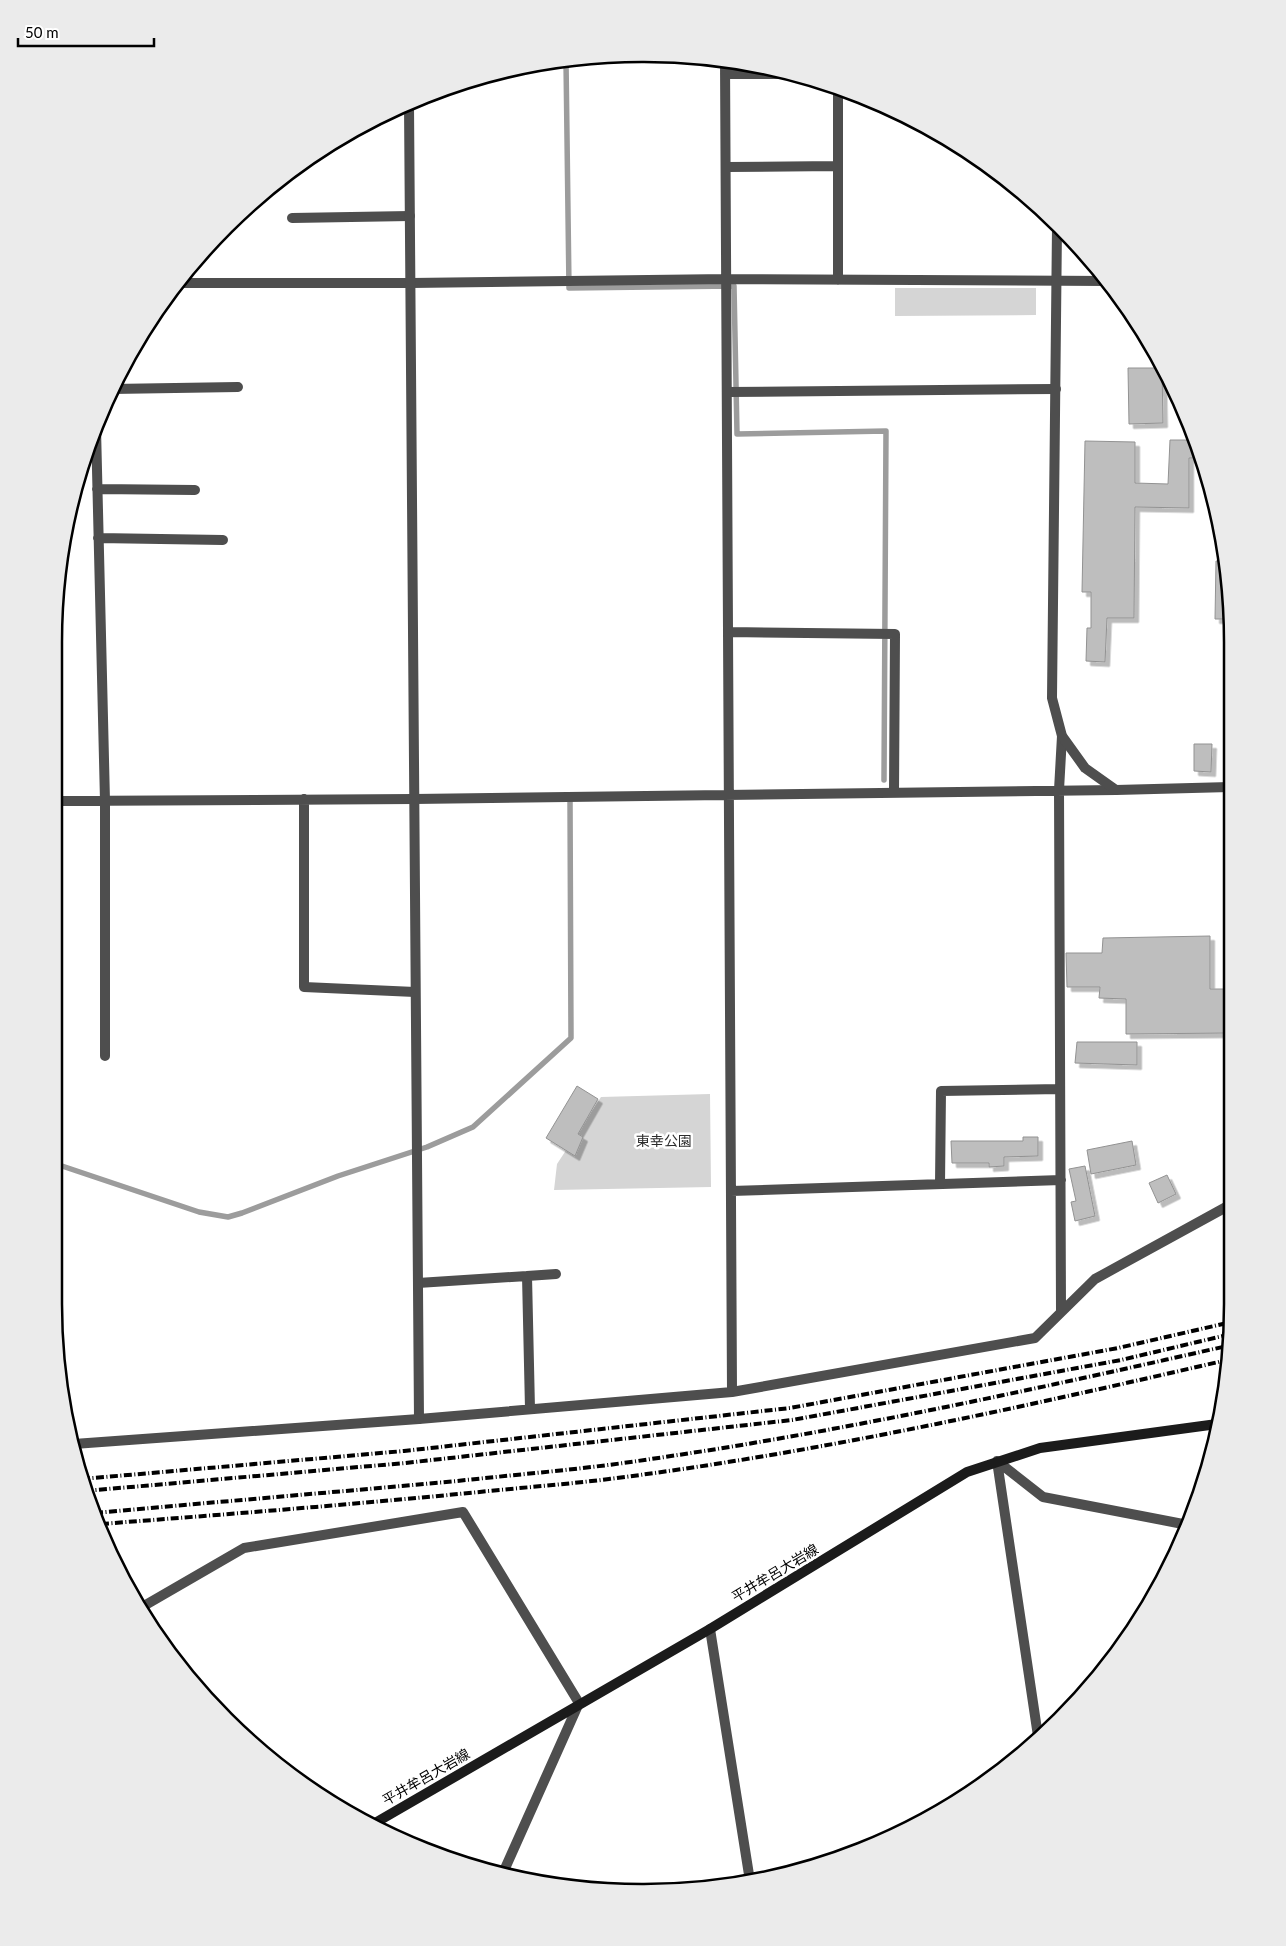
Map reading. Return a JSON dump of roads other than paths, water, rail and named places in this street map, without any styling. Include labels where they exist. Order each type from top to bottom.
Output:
[{"type":"main road","name":"平井牟呂大岩線","points":[[379,1820],[579,1703],[710,1629],[967,1472],[1040,1448],[1210,1425]]},
{"type":"street","points":[[725,68],[728,279],[732,1392]]},
{"type":"street","points":[[725,74],[756,74]]},
{"type":"street","points":[[838,96],[838,280]]},
{"type":"street","points":[[409,112],[414,992],[419,1418]]},
{"type":"street","points":[[727,167],[838,166]]},
{"type":"street","points":[[292,218],[410,216]]},
{"type":"street","points":[[1057,237],[1052,698],[1062,736],[1059,790],[1061,1310]]},
{"type":"street","points":[[187,284],[728,279],[1096,281]]},
{"type":"street","points":[[121,389],[238,387]]},
{"type":"street","points":[[728,392],[1056,389]]},
{"type":"street","points":[[95,451],[105,801],[105,1056]]},
{"type":"street","points":[[97,490],[195,490]]},
{"type":"street","points":[[98,538],[223,540]]},
{"type":"street","points":[[729,632],[895,634],[894,792]]},
{"type":"street","points":[[1062,736],[1085,768],[1116,790]]},
{"type":"street","points":[[62,800],[414,799],[1224,787]]},
{"type":"street","points":[[304,800],[304,987],[414,992]]},
{"type":"street","points":[[940,1184],[941,1091],[1060,1089]]},
{"type":"street","points":[[731,1191],[1061,1180]]},
{"type":"street","points":[[80,1444],[732,1392],[1035,1338],[1061,1310],[1095,1279],[1224,1208]]},
{"type":"street","points":[[418,1284],[556,1274]]},
{"type":"street","points":[[527,1276],[530,1409]]},
{"type":"street","points":[[996,1461],[1043,1497],[1180,1523]]},
{"type":"street","points":[[996,1461],[1037,1729]]},
{"type":"street","points":[[147,1604],[244,1548],[462,1512],[579,1703],[506,1867]]},
{"type":"street","points":[[710,1629],[749,1873]]},
{"type":"waterway","points":[[566,67],[569,288],[734,286],[737,434],[886,431],[884,780]]},
{"type":"waterway","points":[[62,1166],[199,1212],[228,1217],[338,1176],[427,1147],[473,1127],[571,1038],[570,798]]},
{"type":"railway","points":[[90,1478],[404,1451],[790,1408],[1118,1348],[1223,1324]]},
{"type":"railway","points":[[93,1490],[405,1463],[792,1420],[1121,1360],[1222,1336]]},
{"type":"railway","points":[[102,1512],[457,1481],[578,1469],[651,1459],[796,1436],[868,1422],[1222,1347]]},
{"type":"railway","points":[[106,1524],[441,1496],[594,1481],[687,1468],[765,1456],[920,1427],[1074,1395],[1220,1362]]},
{"type":"park label","name":"東幸公園","points":[[664,1141]]}]
